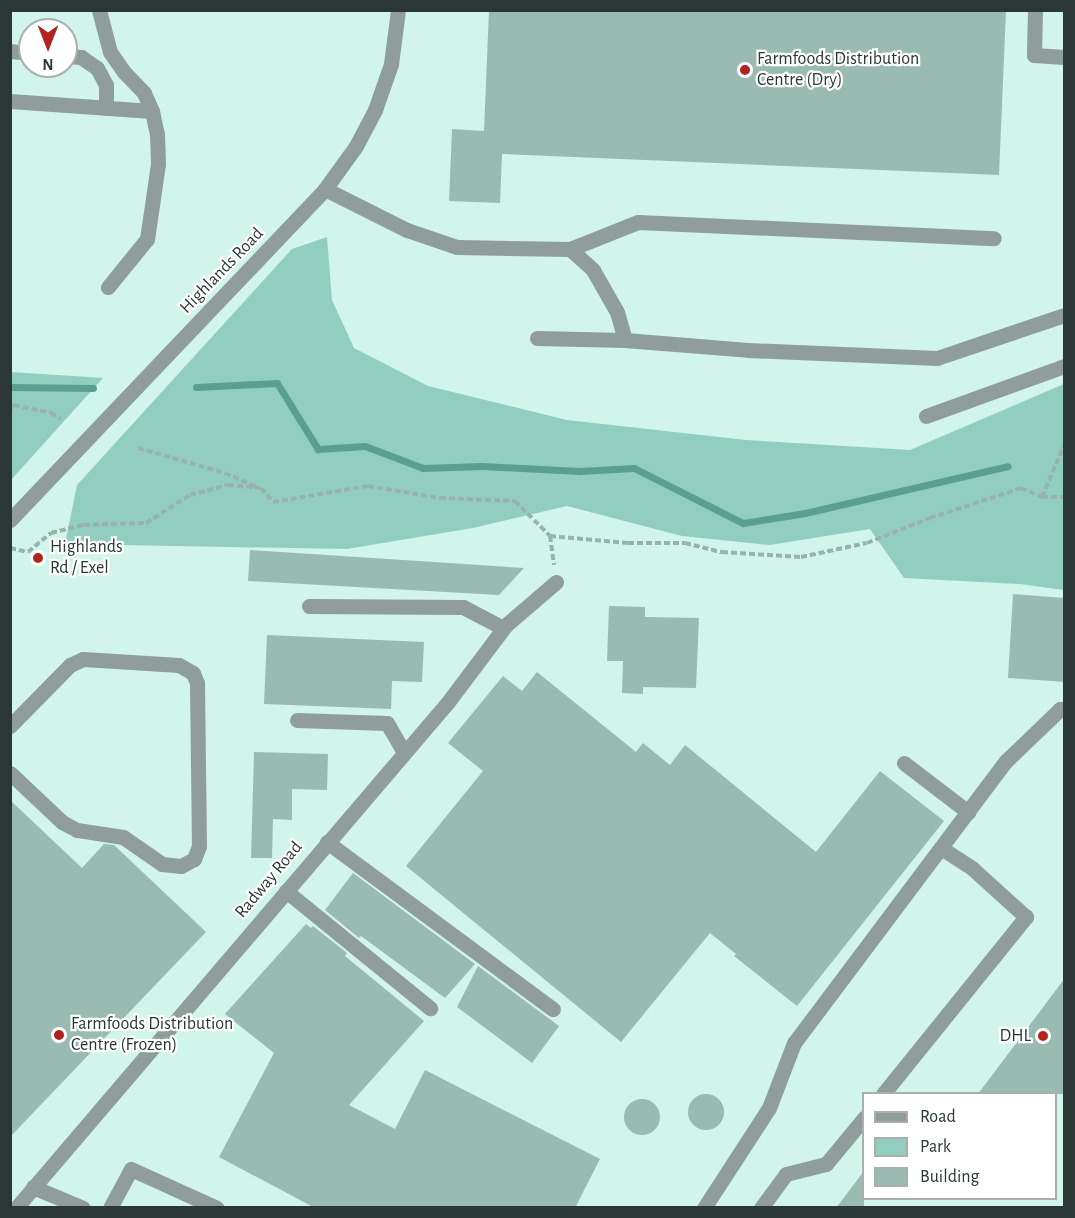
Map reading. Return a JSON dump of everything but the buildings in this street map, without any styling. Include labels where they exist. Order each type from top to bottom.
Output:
[{"type":"street","points":[[99,10],[110,52],[124,72],[144,93],[152,111],[157,134],[158,164],[147,239],[108,288]]},
{"type":"street","name":"Highlands Road","points":[[10,520],[325,189],[356,146],[375,110],[391,64],[398,10]]},
{"type":"street","points":[[1035,10],[1034,56],[1065,57]]},
{"type":"street","points":[[78,57],[97,68],[106,85],[106,108]]},
{"type":"street","points":[[10,101],[152,111]]},
{"type":"street","points":[[325,189],[407,230],[457,247],[570,249],[638,222],[994,238]]},
{"type":"street","points":[[570,249],[593,270],[617,312],[625,340]]},
{"type":"street","points":[[537,338],[625,340],[760,350],[937,358],[1065,315]]},
{"type":"street","points":[[926,416],[1065,366]]},
{"type":"street","name":"Radway Road","points":[[16,1208],[403,751],[448,702],[503,628],[556,582]]},
{"type":"street","points":[[309,606],[463,607],[503,628]]},
{"type":"street","points":[[10,726],[70,665],[83,658],[179,665],[193,674],[196,683],[199,846],[194,859],[181,866],[162,864],[123,837],[77,830],[62,822],[10,773]]},
{"type":"street","points":[[704,1208],[769,1108],[794,1043],[1006,761],[1060,709],[1065,709]]},
{"type":"street","points":[[297,720],[387,723],[403,751]]},
{"type":"street","points":[[904,763],[968,812]]},
{"type":"street","points":[[327,842],[553,1009]]},
{"type":"street","points":[[885,1092],[1026,917],[972,868],[941,848]]},
{"type":"street","points":[[286,891],[430,1008]]},
{"type":"street","points":[[761,1208],[786,1174],[826,1164],[862,1120]]},
{"type":"street","points":[[110,1208],[131,1169],[217,1208]]},
{"type":"street","points":[[33,1188],[83,1208]]},
{"type":"path","points":[[10,409],[14,405],[51,413],[61,419]]},
{"type":"path","points":[[1042,497],[1065,445]]},
{"type":"path","points":[[138,448],[225,473],[261,488],[273,502],[368,486],[440,498],[515,501],[550,536],[556,582]]},
{"type":"path","points":[[10,548],[28,552],[51,533],[84,525],[146,523],[190,495],[228,485],[261,488]]},
{"type":"path","points":[[550,536],[628,543],[685,543],[722,552],[801,557],[867,543],[930,518],[1021,488],[1042,497],[1065,497]]},
{"type":"green space","points":[[327,237],[332,300],[354,348],[428,386],[567,420],[746,440],[910,450],[1064,384],[1064,590],[1020,584],[904,578],[870,529],[770,545],[682,536],[567,506],[473,528],[347,549],[65,544],[77,485],[292,249]]},
{"type":"green space","points":[[10,372],[103,378],[11,480]]},
{"type":"waterway","points":[[196,387],[277,383],[318,449],[365,446],[423,468],[482,466],[580,471],[634,468],[743,523],[805,513],[1008,466]]},
{"type":"waterway","points":[[10,387],[93,388]]},
{"type":"place","name":"Farmfoods Distribution Centre (Dry)","points":[[745,70]]},
{"type":"place","name":"Highlands Rd / Exel","points":[[38,558]]},
{"type":"place","name":"Farmfoods Distribution Centre (Frozen)","points":[[59,1035]]},
{"type":"place","name":"DHL","points":[[1043,1036]]}]
